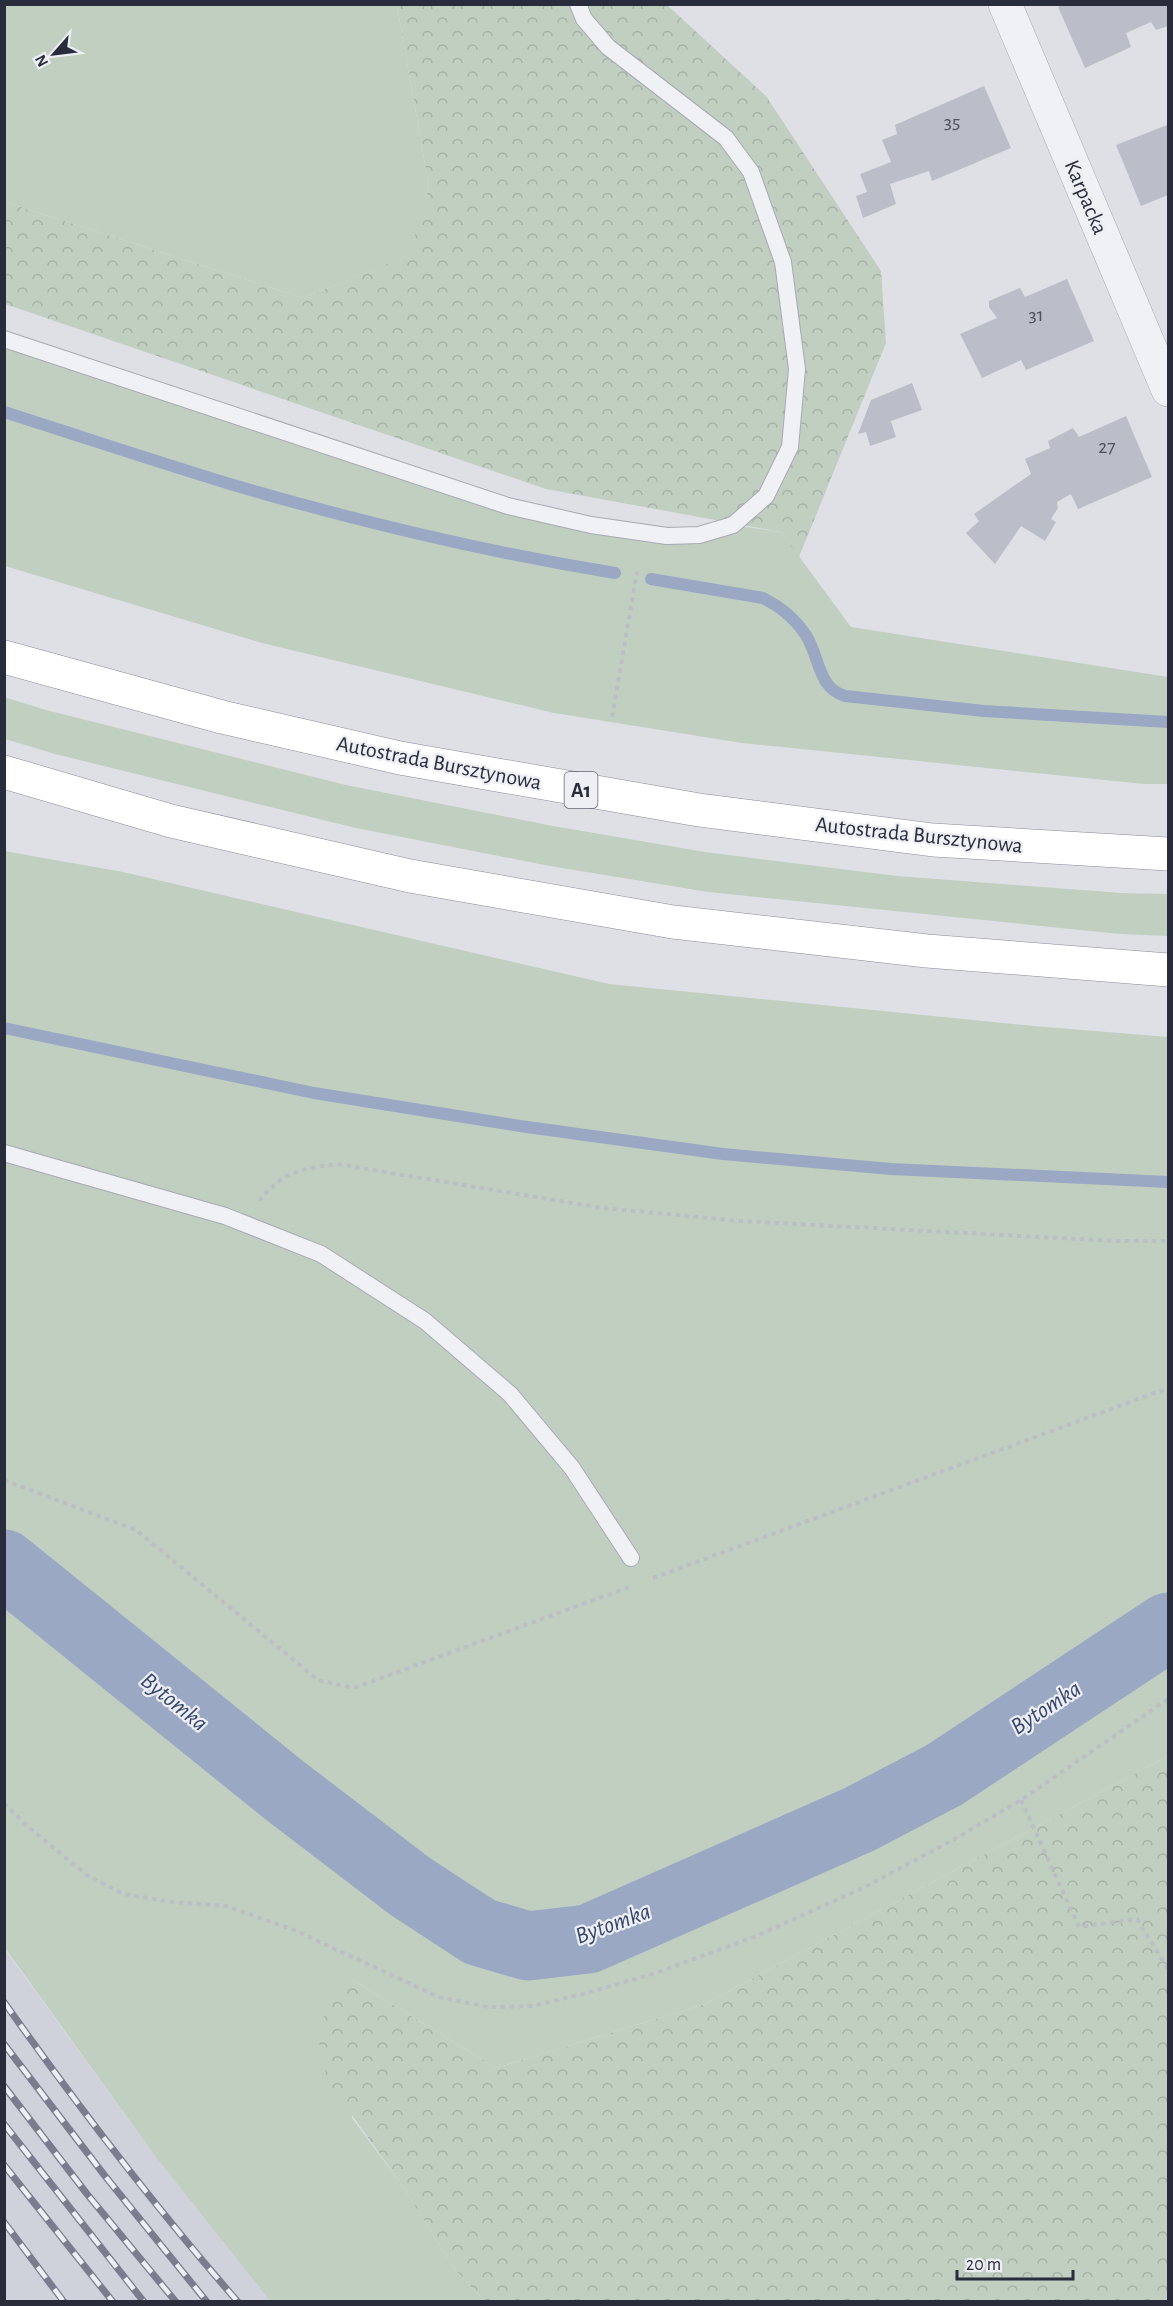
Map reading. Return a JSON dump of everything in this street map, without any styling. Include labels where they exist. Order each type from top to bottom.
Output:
[{"type":"highway","name":"Autostrada Bursztynowa","points":[[4,657],[222,717],[400,758],[699,810],[933,840],[1168,854]]},
{"type":"highway","points":[[4,772],[171,821],[398,873],[661,920],[927,951],[1168,970]]},
{"type":"street","name":"Karpacka","points":[[1005,4],[1168,390]]},
{"type":"lane","points":[[4,339],[508,506],[591,525],[667,536],[699,535],[733,525],[766,496],[789,447],[797,369],[783,261],[751,172],[726,138],[680,100],[608,47],[584,19],[578,4]]},
{"type":"lane","points":[[4,1153],[225,1216],[321,1254],[425,1321],[510,1395],[534,1422],[572,1468],[632,1558]]},
{"type":"path","points":[[612,717],[637,572]]},
{"type":"path","points":[[241,1223],[270,1186],[301,1169],[337,1164],[602,1208],[717,1219],[943,1233],[1116,1241],[1168,1241]]},
{"type":"path","points":[[644,1581],[1168,1388]]},
{"type":"path","points":[[4,1480],[136,1530],[318,1680],[354,1688],[633,1585]]},
{"type":"path","points":[[4,1803],[27,1827],[88,1876],[124,1894],[172,1902],[226,1906],[294,1930],[440,1997],[488,2007],[532,2006],[657,1973],[754,1937],[863,1888],[953,1840],[1021,1800],[1168,1699]]},
{"type":"path","points":[[1021,1800],[1079,1927],[1137,1919],[1168,1969]]},
{"type":"shaded area","points":[[4,1948],[158,2160],[270,2301],[5,2301]]},
{"type":"green space","points":[[666,4],[766,96],[881,271],[886,343],[799,557],[781,532],[546,489],[5,304],[5,202],[303,298],[409,255],[429,187],[397,5]]},
{"type":"green space","points":[[5,5],[397,5],[429,187],[410,255],[303,298],[5,202]]},
{"type":"green space","points":[[5,339],[508,506],[667,536],[733,525],[781,532],[851,627],[1168,677],[1168,784],[1144,784],[742,743],[554,713],[262,643],[5,566]]},
{"type":"green space","points":[[4,697],[46,710],[346,785],[553,826],[705,852],[897,876],[1121,893],[1168,894],[1168,936],[1120,934],[708,892],[550,866],[356,828],[55,754],[5,739]]},
{"type":"green space","points":[[4,851],[123,872],[609,984],[1168,1037],[1168,1756],[705,2004],[496,2068],[351,1979],[352,2118],[402,2185],[453,2267],[484,2301],[270,2301],[158,2160],[5,1948]]},
{"type":"green space","points":[[1168,1756],[1168,2301],[484,2301],[453,2267],[402,2185],[328,2082],[319,2043],[325,2009],[337,1992],[351,1979],[496,2068],[705,2004]]},
{"type":"building","points":[[1063,4],[1168,4],[1168,26],[1156,30],[1151,22],[1126,33],[1131,47],[1085,68],[1058,7]]},
{"type":"building","points":[[984,86],[1011,148],[932,181],[929,171],[890,184],[896,204],[863,218],[856,196],[867,192],[860,174],[891,162],[882,140],[897,134],[895,125]]},
{"type":"building","points":[[1167,125],[1168,195],[1141,206],[1116,145]]},
{"type":"building","points":[[1067,279],[1094,341],[1026,370],[1021,360],[982,378],[960,334],[997,318],[989,307],[989,301],[1020,288],[1025,297]]},
{"type":"building","points":[[912,383],[922,410],[891,421],[896,437],[870,446],[866,432],[858,434],[871,400]]},
{"type":"building","points":[[1126,416],[1152,477],[1078,509],[1071,494],[1057,502],[1058,508],[1051,519],[1056,522],[1045,541],[1021,526],[995,564],[966,533],[979,521],[974,514],[1031,474],[1025,459],[1050,448],[1048,441],[1073,428],[1079,437]]},
{"type":"waterway","points":[[4,412],[202,475],[325,511],[470,545],[615,573]]},
{"type":"waterway","points":[[651,579],[763,598],[770,602],[788,614],[798,625],[807,637],[825,680],[836,692],[845,696],[984,711],[1168,722]]},
{"type":"waterway","points":[[4,1028],[314,1093],[520,1126],[723,1154],[891,1169],[1168,1182]]},
{"type":"waterway","name":"Bytomka","points":[[4,1564],[284,1790],[411,1887],[480,1932],[528,1946],[588,1939],[860,1819],[944,1775],[1168,1627]]},
{"type":"railway","points":[[4,2002],[117,2155],[238,2302]]},
{"type":"railway","points":[[4,2044],[105,2176],[207,2302]]},
{"type":"railway","points":[[4,2086],[87,2194],[176,2302]]},
{"type":"railway","points":[[4,2124],[144,2302]]},
{"type":"railway","points":[[4,2165],[113,2302]]},
{"type":"railway","points":[[4,2222],[64,2302]]}]
